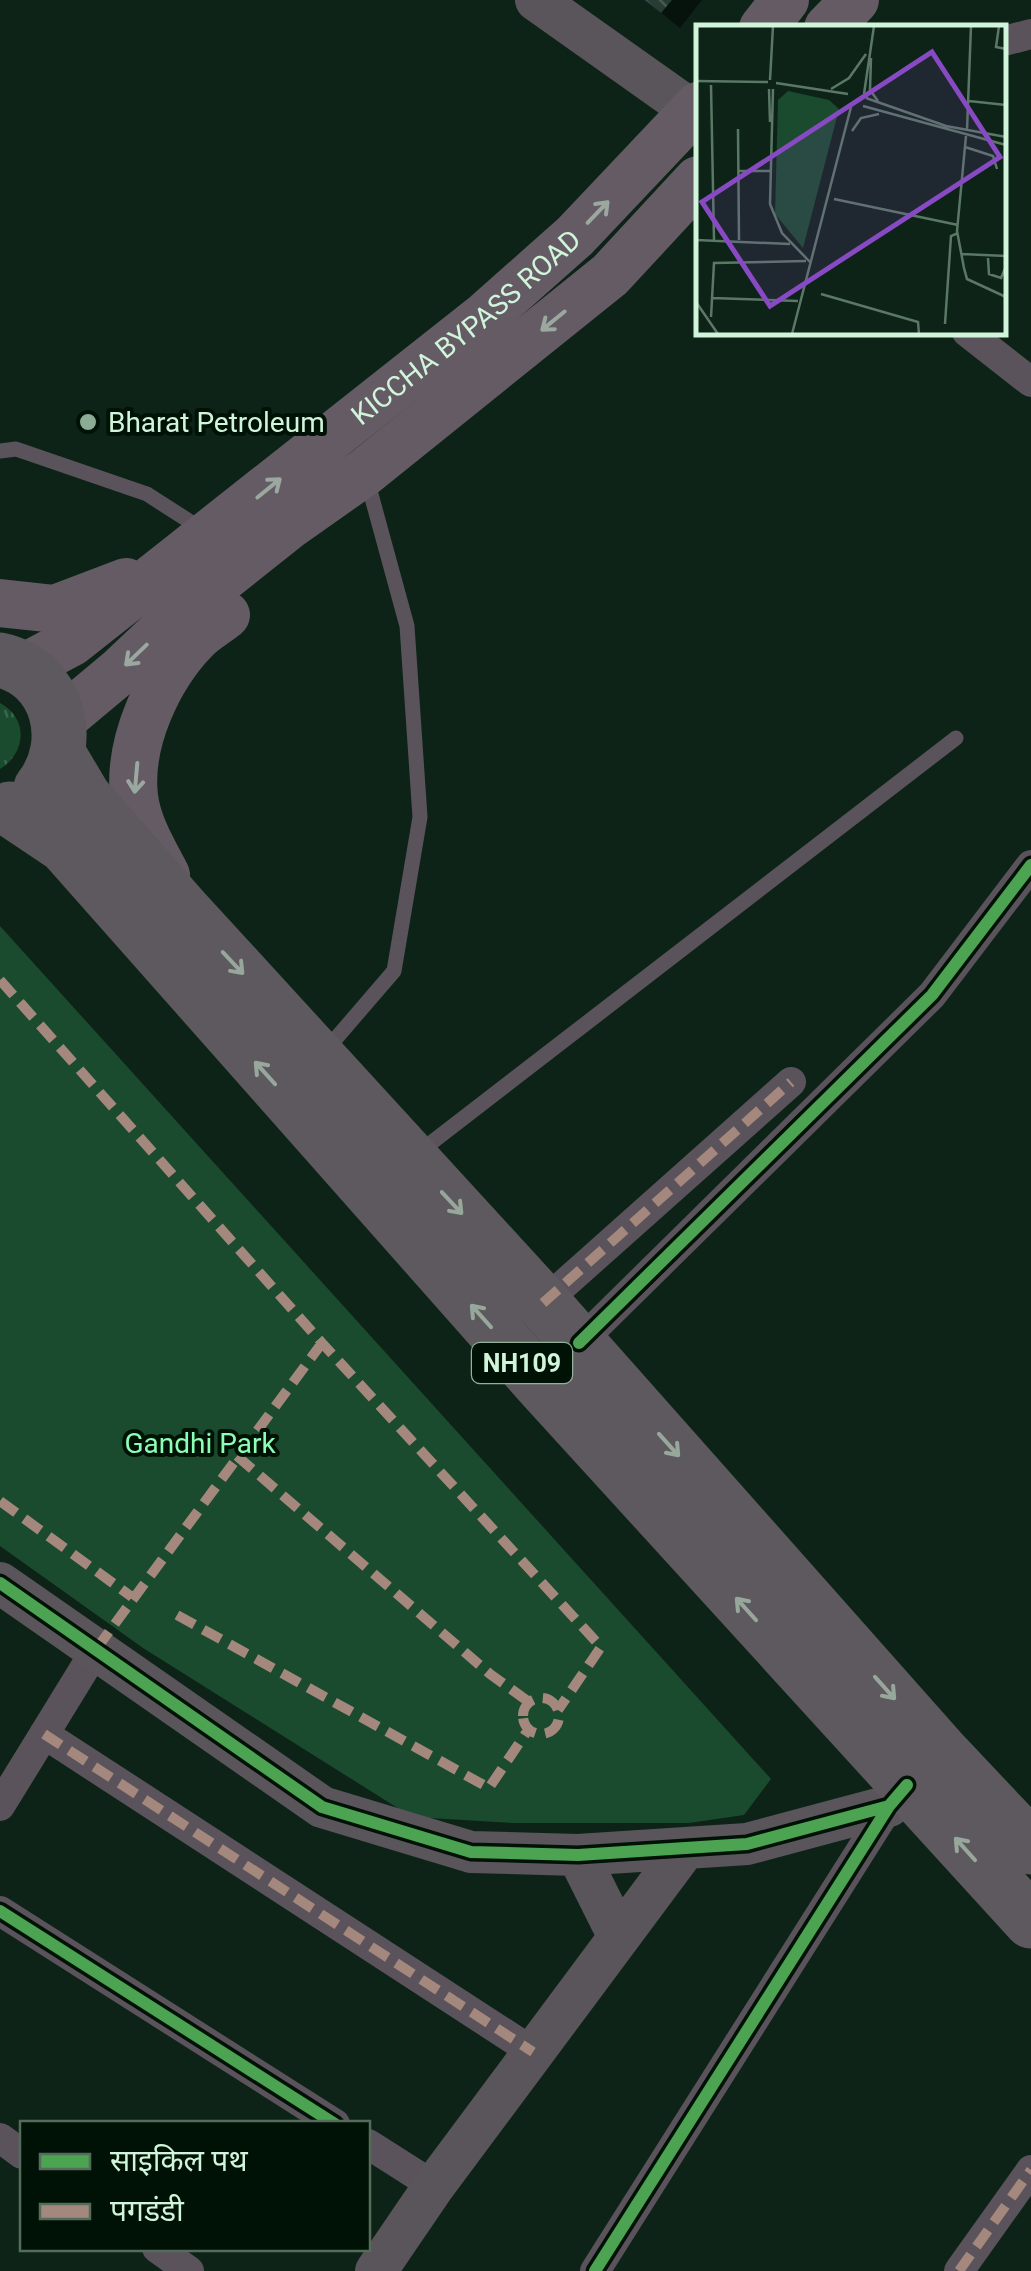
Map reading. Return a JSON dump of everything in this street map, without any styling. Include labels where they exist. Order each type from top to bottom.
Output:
[{"type":"highway","name":"NH109","points":[[10,665],[30,673],[48,692],[59,738],[84,797],[182,910],[320,1056],[579,1343],[913,1782],[1031,1847]]},
{"type":"highway","name":"NH109","points":[[5,811],[26,802],[44,785],[59,738]]},
{"type":"highway","name":"NH109","points":[[5,811],[65,846],[543,1386],[913,1782],[1031,1921]]},
{"type":"main road","points":[[765,25],[786,0]]},
{"type":"main road","points":[[831,25],[854,0]]},
{"type":"main road","name":"KICCHA BYPASS ROAD","points":[[10,665],[72,642],[167,566],[225,550],[336,434],[486,315],[575,236],[696,112]]},
{"type":"main road","points":[[59,738],[194,601],[225,550],[291,524],[365,472],[610,274],[696,182]]},
{"type":"main road","points":[[336,434],[365,472]]},
{"type":"main road","points":[[182,910],[141,824],[134,794],[140,738],[154,695],[195,638],[240,604],[291,524]]},
{"type":"main road","points":[[0,603],[55,609],[167,566]]},
{"type":"street","points":[[536,0],[696,110]]},
{"type":"street","points":[[1006,40],[1031,34]]},
{"type":"street","points":[[971,335],[1031,382]]},
{"type":"street","points":[[579,1343],[932,995],[1031,864]]},
{"type":"street","points":[[544,1303],[791,1082]]},
{"type":"street","points":[[0,1583],[322,1806],[470,1852],[578,1855],[747,1844],[913,1782]]},
{"type":"street","points":[[0,1806],[97,1648]]},
{"type":"street","points":[[44,1734],[533,2052]]},
{"type":"street","points":[[595,2271],[913,1782]]},
{"type":"street","points":[[376,2271],[434,2186],[684,1850]]},
{"type":"street","points":[[578,1855],[619,1937]]},
{"type":"street","points":[[0,1911],[331,2121]]},
{"type":"street","points":[[370,2145],[434,2186]]},
{"type":"street","points":[[959,2271],[1031,2170]]},
{"type":"street","points":[[161,2251],[189,2271]]},
{"type":"lane","points":[[0,451],[16,449],[147,494],[225,550]]},
{"type":"lane","points":[[320,1056],[394,971],[420,817],[406,626],[365,472]]},
{"type":"lane","points":[[411,1159],[956,738]]},
{"type":"green space","points":[[0,703],[16,718],[21,736],[15,754],[0,769]]},
{"type":"green space","name":"Gandhi Park","points":[[0,926],[771,1779],[744,1815],[689,1823],[513,1823],[412,1817],[143,1648],[0,1546]]},
{"type":"building","points":[[645,0],[672,0],[661,13]]},
{"type":"marked path","points":[[0,980],[322,1343],[601,1647],[558,1710]]},
{"type":"marked path","points":[[543,1303],[791,1082]]},
{"type":"marked path","points":[[97,1648],[322,1343]]},
{"type":"marked path","points":[[237,1456],[490,1674],[529,1702]]},
{"type":"marked path","points":[[0,1501],[132,1597]]},
{"type":"marked path","points":[[177,1615],[489,1788],[528,1730]]},
{"type":"marked path","points":[[541,1698],[554,1703],[559,1716],[554,1729],[541,1734],[528,1729],[523,1716],[528,1703],[541,1698]]},
{"type":"marked path","points":[[44,1734],[533,2052]]},
{"type":"marked path","points":[[959,2271],[1031,2170]]},
{"type":"cycle path","points":[[579,1343],[932,995],[1031,865]]},
{"type":"cycle path","points":[[0,1583],[322,1807],[471,1852],[578,1855],[747,1844],[889,1806],[907,1785]]},
{"type":"cycle path","points":[[595,2271],[889,1806]]},
{"type":"cycle path","points":[[0,1911],[330,2121]]},
{"type":"place","name":"Bharat Petroleum","points":[[88,422]]}]
